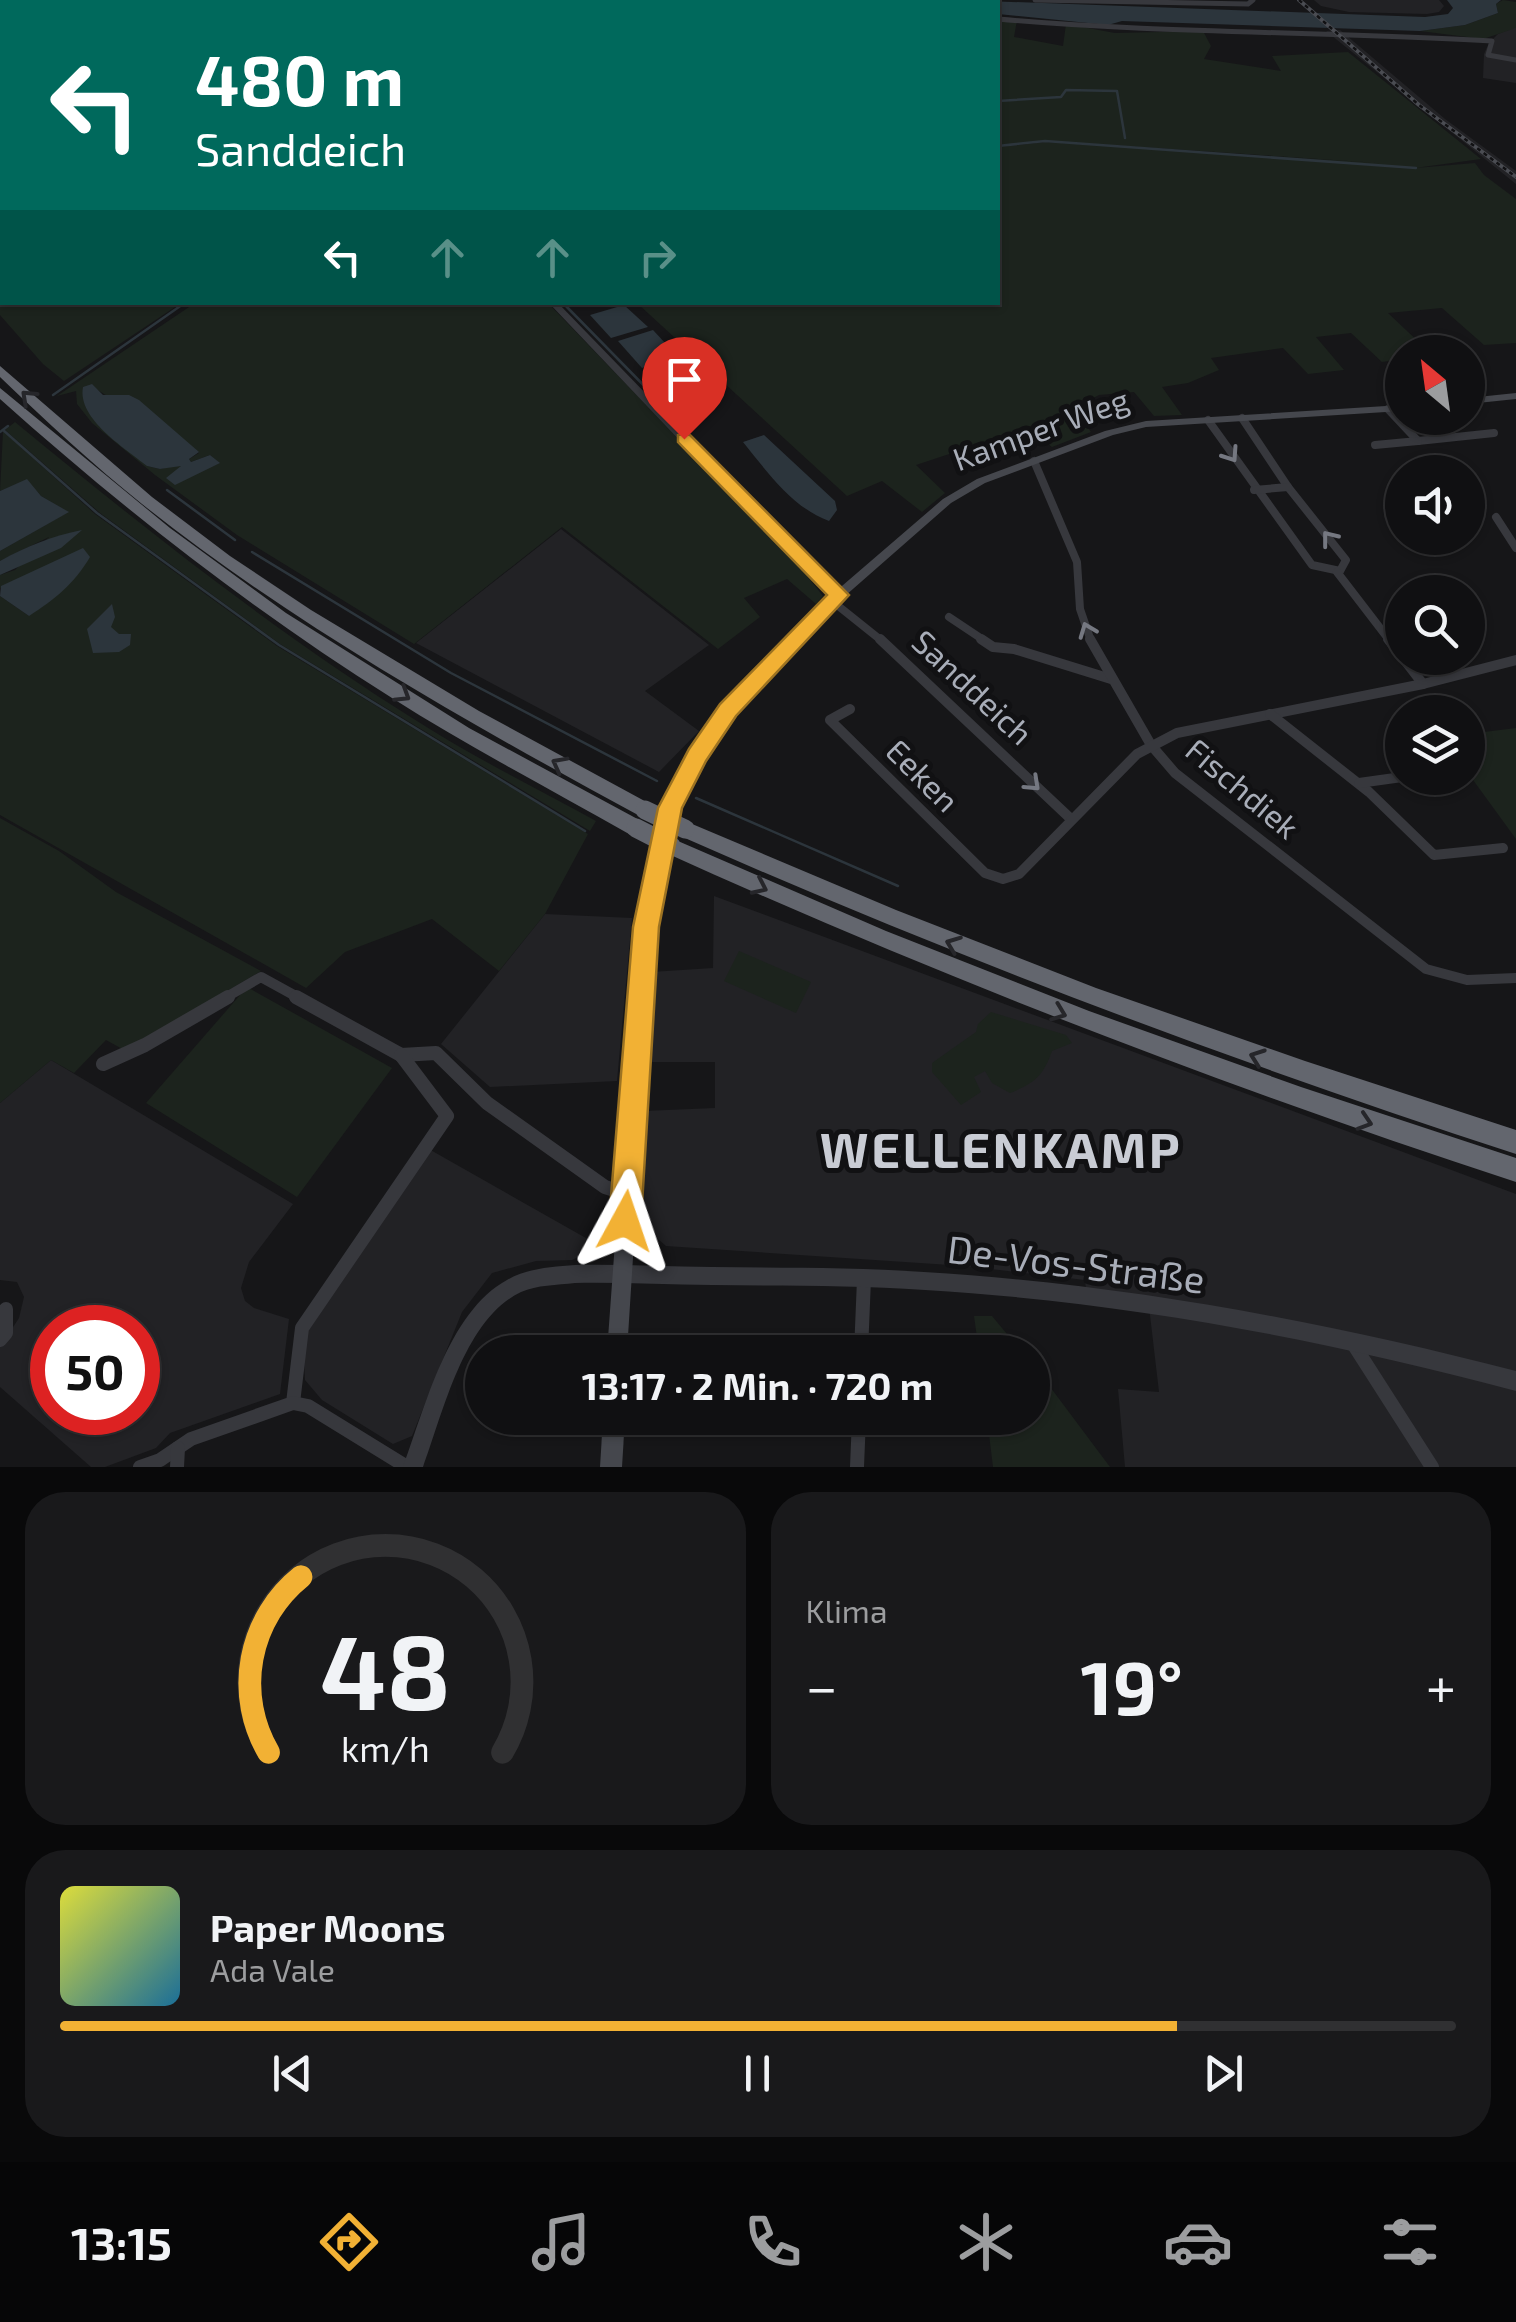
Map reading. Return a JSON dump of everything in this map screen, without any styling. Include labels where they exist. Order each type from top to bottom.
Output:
[{"type":"highway","points":[[0,370],[57,424],[168,517],[314,622],[641,819]]},
{"type":"highway","points":[[0,392],[153,522],[316,640],[462,732],[641,819],[826,918],[1132,1041],[1330,1111],[1516,1170]]},
{"type":"highway","points":[[678,838],[1082,994],[1327,1082],[1516,1142]]},
{"type":"main road","points":[[1485,399],[1516,396]]},
{"type":"main road","name":"Kamper Weg","points":[[618,1335],[646,927],[670,808],[720,721],[835,598],[955,495],[1126,428],[1385,409]]},
{"type":"main road","points":[[611,1467],[613,1435]]},
{"type":"street","points":[[1035,0],[1250,2]]},
{"type":"street","points":[[1000,18],[1116,30],[1348,32],[1492,41],[1488,55],[1516,60]]},
{"type":"street","name":"Sanddeich","points":[[555,305],[835,598],[1071,819]]},
{"type":"street","points":[[1242,418],[1288,487],[1346,560],[1344,568],[1336,572]]},
{"type":"street","points":[[1208,420],[1254,490],[1312,565],[1336,572],[1385,634]]},
{"type":"street","points":[[1375,445],[1494,434]]},
{"type":"street","points":[[1412,435],[1418,441]]},
{"type":"street","name":"Fischdiek","points":[[1034,461],[1076,562],[1084,626],[1151,745],[1210,802],[1415,963],[1454,979],[1516,978]]},
{"type":"street","points":[[1254,490],[1288,487]]},
{"type":"street","points":[[1496,517],[1516,548]]},
{"type":"street","points":[[950,617],[993,647],[1014,649],[1111,679]]},
{"type":"street","points":[[1071,819],[1151,745],[1178,732],[1423,684],[1516,660]]},
{"type":"street","points":[[1416,675],[1423,684]]},
{"type":"street","name":"Eeken","points":[[850,709],[830,720],[984,874],[998,879],[1019,874],[1071,819]]},
{"type":"street","points":[[1270,714],[1359,783],[1434,856],[1449,850],[1504,848]]},
{"type":"street","points":[[1359,783],[1385,780]]},
{"type":"street","points":[[103,1064],[146,1044],[261,977],[401,1054],[448,1116],[302,1328],[296,1345],[293,1403]]},
{"type":"street","points":[[401,1054],[436,1054],[487,1102],[605,1187],[627,1194]]},
{"type":"street","name":"De-Vos-Straße","points":[[410,1467],[464,1340],[492,1300],[532,1279],[620,1275],[864,1279],[1059,1292],[1352,1341],[1516,1381]]},
{"type":"street","points":[[862,1335],[864,1279]]},
{"type":"street","points":[[0,1340],[6,1333],[6,1309]]},
{"type":"street","points":[[1352,1341],[1432,1467]]},
{"type":"street","points":[[140,1467],[190,1439],[293,1403],[308,1406],[410,1467]]},
{"type":"street","points":[[857,1467],[858,1435]]},
{"type":"street","points":[[177,1467],[178,1448]]},
{"type":"shaded area","points":[[1314,0],[1439,0],[1444,6],[1439,12],[1427,14],[1349,12],[1321,6]]},
{"type":"shaded area","points":[[1447,0],[1501,0],[1496,4],[1498,13],[1465,25],[1420,31],[1122,21],[1108,25],[1000,14],[1000,1],[1425,17],[1448,14],[1453,8]]},
{"type":"shaded area","points":[[1503,0],[1516,2],[1513,29],[1483,39],[1420,31],[1465,25],[1498,13],[1496,4]]},
{"type":"shaded area","points":[[1000,19],[1017,20],[1014,37],[1063,46],[1066,24],[1115,33],[1203,31],[1211,46],[1204,59],[1281,71],[1272,56],[1348,52],[1481,159],[1415,168],[1475,163],[1484,175],[1516,199],[1516,343],[1485,345],[1485,335],[1473,335],[1442,308],[1388,313],[1411,335],[1385,335],[1385,362],[1351,333],[1316,337],[1344,370],[1308,374],[1283,348],[1211,358],[1219,370],[1188,383],[1162,387],[1182,415],[1154,416],[1134,392],[1099,395],[1074,408],[1091,432],[1052,447],[1028,428],[916,465],[945,493],[922,512],[882,481],[847,496],[639,305],[1000,305],[1000,147],[1046,142],[1379,163],[1051,141],[1000,145]]},
{"type":"shaded area","points":[[1516,27],[1516,83],[1483,78],[1484,54],[1489,43],[1498,34]]},
{"type":"shaded area","points":[[1340,30],[1445,119],[1516,171],[1516,184],[1326,31]]},
{"type":"shaded area","points":[[0,305],[178,305],[64,381],[43,364],[0,315]]},
{"type":"shaded area","points":[[192,305],[550,305],[787,551],[823,596],[816,604],[787,579],[744,598],[760,617],[718,649],[562,527],[414,644],[237,535],[155,475],[92,423],[77,404],[76,391],[57,396]],"holes":[[[96,389],[199,453],[189,459],[191,462],[210,455],[219,463],[182,469],[181,465],[160,469],[147,466]]]},
{"type":"shaded area","points":[[624,305],[648,327],[611,338],[590,315]]},
{"type":"shaded area","points":[[653,330],[678,357],[642,368],[618,341]]},
{"type":"shaded area","points":[[92,384],[103,395],[129,395],[139,400],[199,452],[189,459],[191,462],[210,455],[220,463],[175,485],[166,478],[181,466],[147,466],[95,421],[83,399],[83,387]]},
{"type":"shaded area","points":[[15,422],[162,540],[313,652],[439,735],[596,821],[590,831],[280,644],[100,513],[5,430]]},
{"type":"shaded area","points":[[3,431],[95,514],[277,646],[588,834],[545,914],[499,971],[432,919],[345,952],[306,988],[0,815],[0,596],[29,616],[38,571],[0,588],[0,575],[15,570],[49,537],[0,561],[0,551],[68,512],[41,496],[27,480],[0,491]]},
{"type":"shaded area","points":[[764,435],[835,501],[837,510],[829,521],[792,498],[743,442]]},
{"type":"shaded area","points":[[27,479],[41,496],[69,512],[0,551],[0,491]]},
{"type":"shaded area","points":[[561,529],[709,645],[645,691],[699,731],[659,772],[416,643]]},
{"type":"shaded area","points":[[82,530],[61,548],[0,575],[0,561],[40,542]]},
{"type":"shaded area","points":[[83,548],[90,557],[77,575],[56,597],[29,616],[0,596],[1,586]]},
{"type":"shaded area","points":[[112,604],[115,617],[111,627],[119,634],[131,634],[130,645],[119,652],[93,653],[87,629]]},
{"type":"shaded area","points":[[1516,728],[1516,839],[1484,795],[1485,732]]},
{"type":"shaded area","points":[[0,818],[59,851],[116,892],[261,971],[126,1051],[106,1040],[74,1073],[51,1060],[0,1103]]},
{"type":"shaded area","points":[[714,896],[1516,1194],[1516,1467],[1125,1467],[1118,1389],[1159,1392],[1148,1298],[1086,1289],[1085,1280],[965,1266],[666,1246],[651,1233],[641,1212],[644,1111],[715,1108],[715,1062],[647,1062],[651,972],[713,968]]},
{"type":"shaded area","points":[[545,914],[632,918],[617,1081],[490,1087],[441,1044]]},
{"type":"shaded area","points":[[739,951],[811,982],[796,1013],[724,981]]},
{"type":"shaded area","points":[[247,987],[392,1068],[297,1197],[146,1103]]},
{"type":"shaded area","points":[[991,1012],[1066,1035],[1072,1043],[1052,1051],[1037,1078],[1010,1093],[992,1083],[985,1071],[974,1077],[981,1092],[961,1105],[932,1072],[932,1063],[976,1032],[978,1024]]},
{"type":"shaded area","points":[[51,1060],[293,1204],[249,1262],[241,1288],[245,1301],[254,1308],[289,1319],[280,1394],[170,1433],[156,1448],[105,1467],[91,1467],[55,1435],[160,1435],[160,1305],[30,1305],[30,1413],[0,1387],[0,1347],[19,1318],[24,1297],[17,1282],[0,1280],[0,1103]]},
{"type":"shaded area","points":[[427,1148],[600,1246],[572,1260],[536,1261],[492,1273],[462,1312],[412,1436],[393,1444],[322,1400],[305,1380],[303,1341],[313,1318]]},
{"type":"shaded area","points":[[974,1316],[992,1316],[1008,1335],[977,1335]]},
{"type":"shaded area","points":[[1050,1387],[1110,1467],[993,1467],[989,1435],[1050,1435]]},
{"type":"waterway","points":[[1000,101],[1061,97],[1066,90],[1117,91],[1125,138]]},
{"type":"waterway","points":[[1000,146],[1045,141],[1416,168]]},
{"type":"waterway","points":[[53,395],[182,305]]},
{"type":"waterway","points":[[565,305],[663,405]]},
{"type":"waterway","points":[[0,432],[8,426]]},
{"type":"waterway","points":[[3,430],[97,513],[279,645],[585,831]]},
{"type":"waterway","points":[[167,490],[235,540]]},
{"type":"waterway","points":[[252,552],[451,673],[657,781]]},
{"type":"waterway","points":[[696,798],[898,886]]},
{"type":"railway","points":[[1299,0],[1419,105],[1516,177]]},
{"type":"district","name":"WELLENKAMP","points":[[1001,1150]]},
{"type":"route","points":[[625,1221],[646,927],[660,842],[670,808],[697,755],[728,710],[839,595],[684,439]]}]
